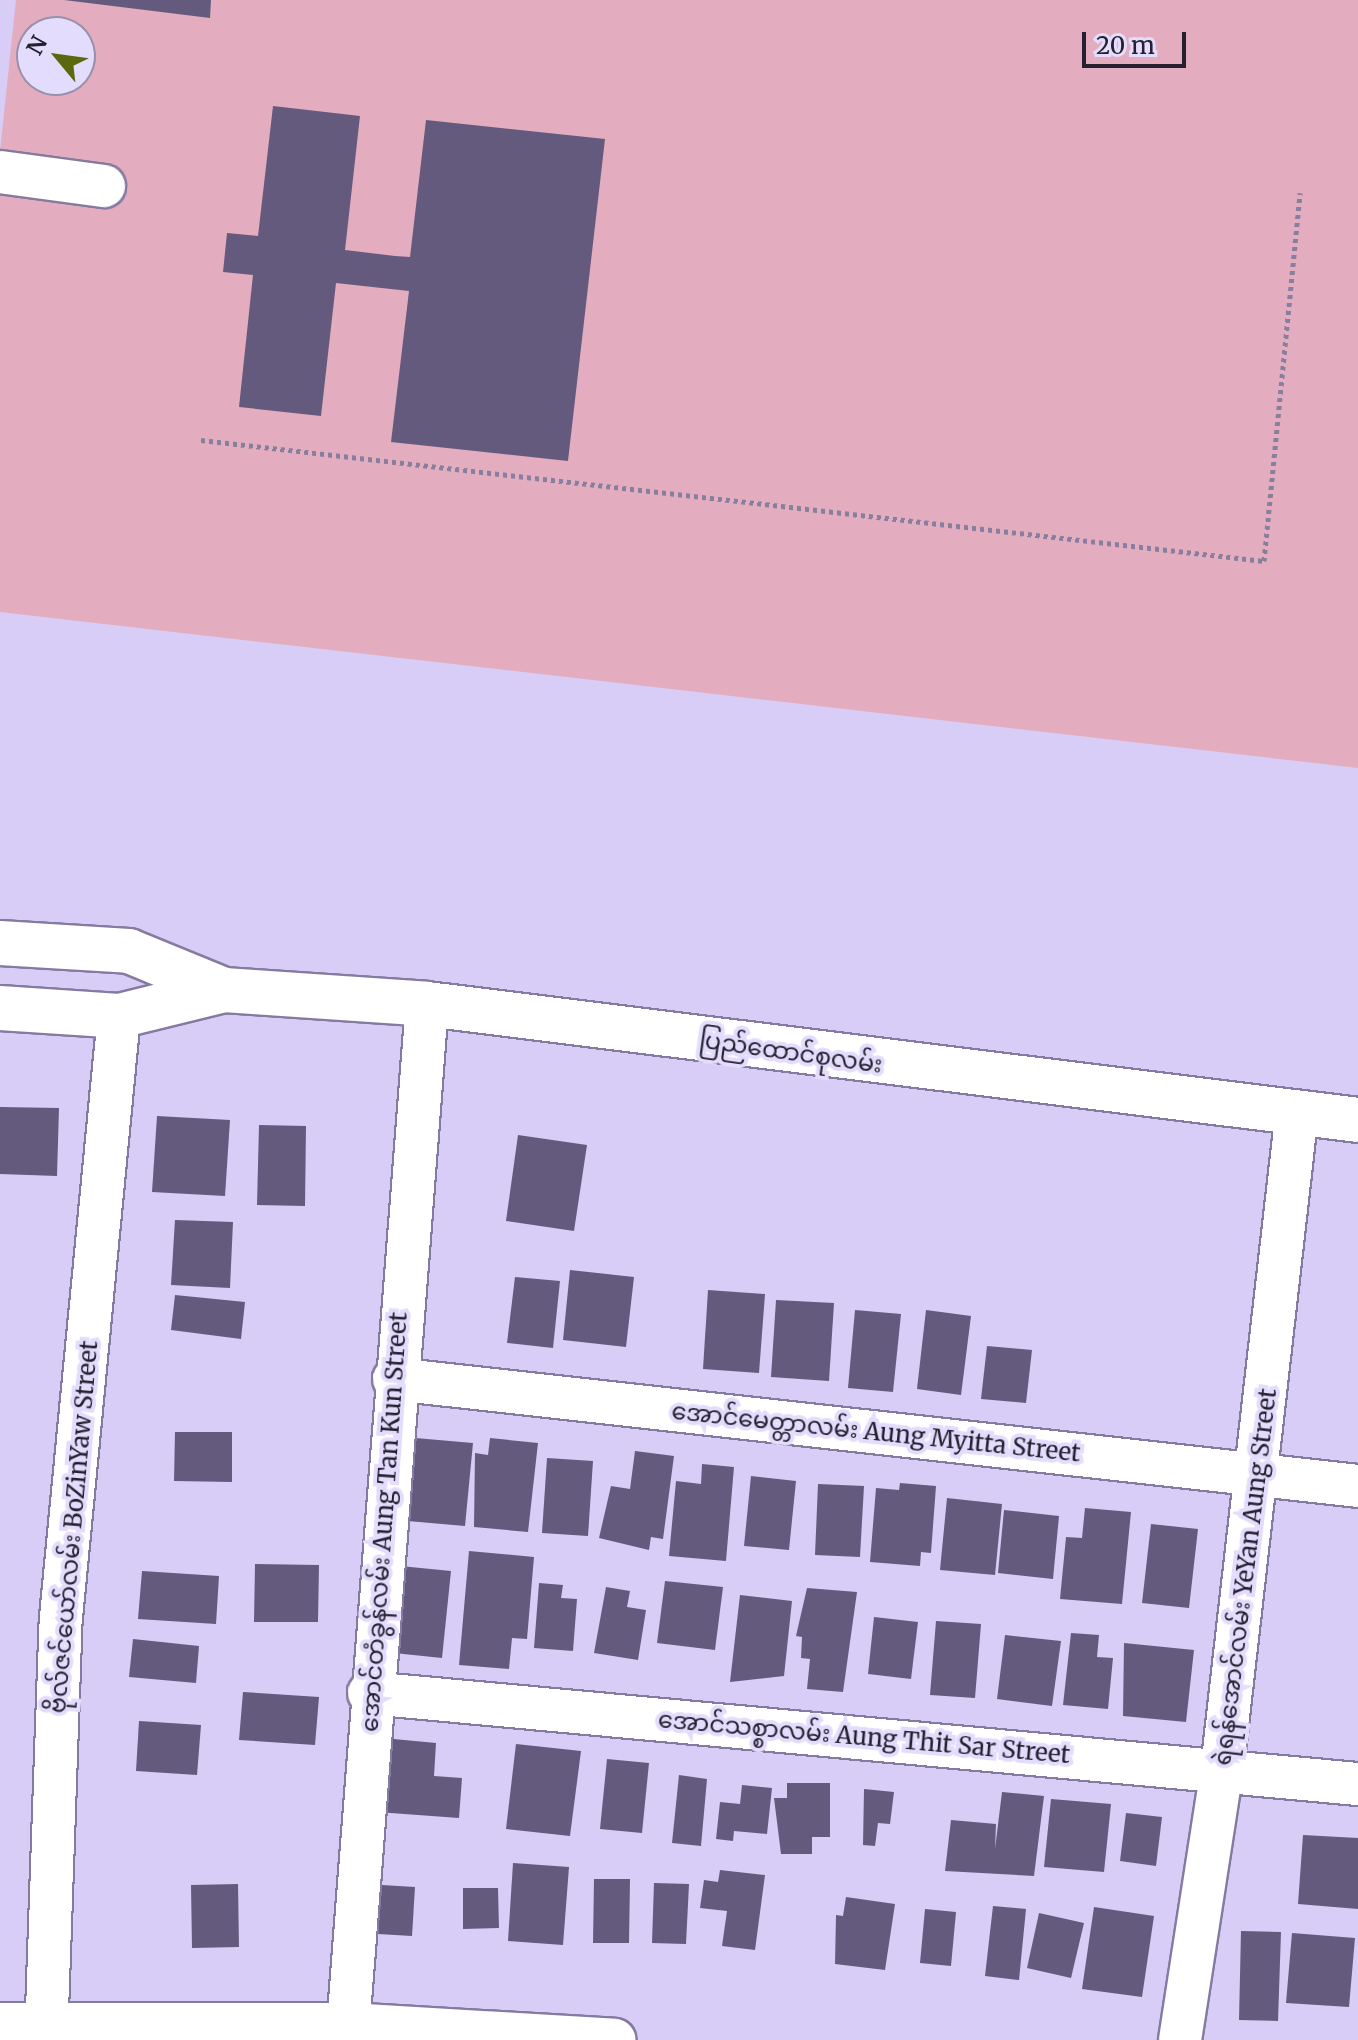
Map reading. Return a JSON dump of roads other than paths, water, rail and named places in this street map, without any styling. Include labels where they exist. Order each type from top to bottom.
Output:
[{"type":"main road","name":"ပြည်ထောင်စုလမ်း","points":[[0,943],[129,951],[224,990]]},
{"type":"main road","name":"ပြည်ထောင်စုလမ်း","points":[[0,1008],[119,1016],[224,990],[427,1004],[1358,1120]]},
{"type":"street","points":[[0,172],[104,186]]},
{"type":"street","name":"အောင်တံခွန်လမ်း Aung Tan Kun Street","points":[[347,2032],[369,1693],[427,1004]]},
{"type":"street","name":"ဗိုလ်ဇင်ယော်လမ်း BoZinYaw Street","points":[[46,2030],[61,1617],[119,1016]]},
{"type":"street","name":"ရဲရန်အောင်လမ်း YeYan Aung Street","points":[[1180,2040],[1222,1769],[1258,1475],[1297,1112]]},
{"type":"street","name":"အောင်မေတ္တာလမ်း Aung Myitta Street","points":[[394,1379],[1358,1486]]},
{"type":"street","name":"အောင်သစ္စာလမ်း Aung Thit Sar Street","points":[[369,1693],[1222,1769],[1358,1784]]},
{"type":"street","points":[[0,2024],[46,2030],[347,2032],[615,2040]]}]
